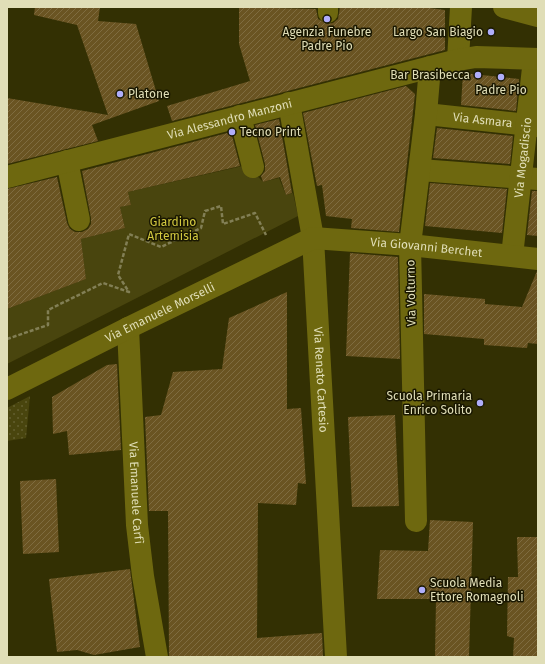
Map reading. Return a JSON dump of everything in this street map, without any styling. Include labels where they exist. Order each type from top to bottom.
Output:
[{"type":"street","points":[[455,60],[461,7]]},
{"type":"street","points":[[504,7],[538,16]]},
{"type":"street","name":"Via Alessandro Manzoni","points":[[7,177],[455,60],[476,57],[536,59]]},
{"type":"street","name":"Via Mogadiscio","points":[[512,256],[529,178],[536,59]]},
{"type":"street","name":"Via Volturno","points":[[416,521],[410,245],[420,170],[430,67]]},
{"type":"street","name":"Via Renato Cartesio","points":[[289,103],[314,238],[336,657]]},
{"type":"street","name":"Via Asmara","points":[[426,114],[532,126]]},
{"type":"street","points":[[240,116],[254,167]]},
{"type":"street","points":[[67,161],[79,220]]},
{"type":"street","points":[[420,170],[529,178]]},
{"type":"street","name":"Via Giovanni Berchet","points":[[314,238],[410,245],[538,260]]},
{"type":"street","name":"Via Emanuele Morselli","points":[[7,389],[128,328],[314,238]]},
{"type":"street","name":"Via Emanuele Carfì","points":[[128,328],[138,525],[143,576],[157,657]]},
{"type":"path","points":[[7,339],[48,325],[48,310],[103,283],[129,292],[118,275],[129,234],[161,246],[201,228],[205,210],[221,206],[223,224],[255,212],[276,256]]},
{"type":"green space","name":"Giardino Artemisia","points":[[247,165],[263,182],[279,178],[286,195],[293,193],[298,216],[7,364],[7,309],[86,279],[81,239],[125,228],[120,207],[131,205],[128,192]]},
{"type":"green space","points":[[30,396],[26,438],[7,441],[7,408]]},
{"type":"building","points":[[35,7],[100,7],[98,21],[136,24],[159,101],[92,125],[98,141],[7,164],[7,98],[108,115],[77,25],[34,15]]},
{"type":"building","points":[[239,7],[316,9],[318,19],[328,24],[333,23],[338,19],[340,7],[422,7],[445,10],[445,50],[172,121],[167,106],[250,81],[239,44]]},
{"type":"building","points":[[463,73],[519,79],[516,111],[461,105]]},
{"type":"building","points":[[406,86],[415,94],[399,232],[351,228],[352,219],[326,216],[322,185],[317,186],[303,113]]},
{"type":"building","points":[[279,119],[292,193],[286,195],[280,177],[263,182],[261,176],[265,171],[265,164],[255,125]]},
{"type":"building","points":[[437,128],[513,136],[510,164],[433,158]]},
{"type":"building","points":[[231,132],[240,166],[128,192],[131,205],[120,207],[125,228],[81,239],[86,279],[7,309],[7,189],[57,177],[67,223],[70,229],[75,232],[82,232],[88,229],[91,224],[91,218],[82,171]]},
{"type":"building","points":[[430,183],[507,189],[502,233],[425,226]]},
{"type":"building","points":[[532,191],[538,191],[538,236],[527,235]]},
{"type":"building","points":[[350,253],[398,257],[400,359],[346,356]]},
{"type":"building","points":[[537,271],[538,344],[528,343],[527,348],[484,345],[484,339],[424,334],[424,294],[485,299],[485,304],[522,307]]},
{"type":"building","points":[[287,292],[287,409],[301,408],[306,484],[298,483],[296,505],[258,503],[257,638],[322,633],[323,657],[169,657],[168,511],[149,511],[145,417],[161,415],[173,372],[222,369],[229,318]]},
{"type":"building","points":[[117,364],[121,450],[69,455],[67,431],[53,434],[52,397],[107,365]]},
{"type":"building","points":[[395,415],[399,506],[352,507],[348,417]]},
{"type":"building","points":[[56,479],[59,552],[23,554],[20,481]]},
{"type":"building","points":[[430,520],[473,522],[469,657],[435,657],[436,599],[377,599],[380,550],[428,551]]},
{"type":"building","points":[[517,537],[538,537],[538,657],[513,657],[514,638],[507,636],[508,577],[518,577]]},
{"type":"building","points":[[130,569],[140,647],[94,655],[77,650],[57,652],[49,579]]},
{"type":"place","name":"Agenzia Funebre Padre Pio","points":[[327,19]]},
{"type":"place","name":"Largo San Biagio","points":[[491,32]]},
{"type":"place","name":"Bar Brasibecca","points":[[478,75]]},
{"type":"place","name":"Padre Pio","points":[[501,77]]},
{"type":"place","name":"Platone","points":[[120,94]]},
{"type":"place","name":"Tecno Print","points":[[232,132]]},
{"type":"place","name":"Scuola Primaria Enrico Solito","points":[[480,403]]},
{"type":"place","name":"Scuola Media Ettore Romagnoli","points":[[422,590]]}]
